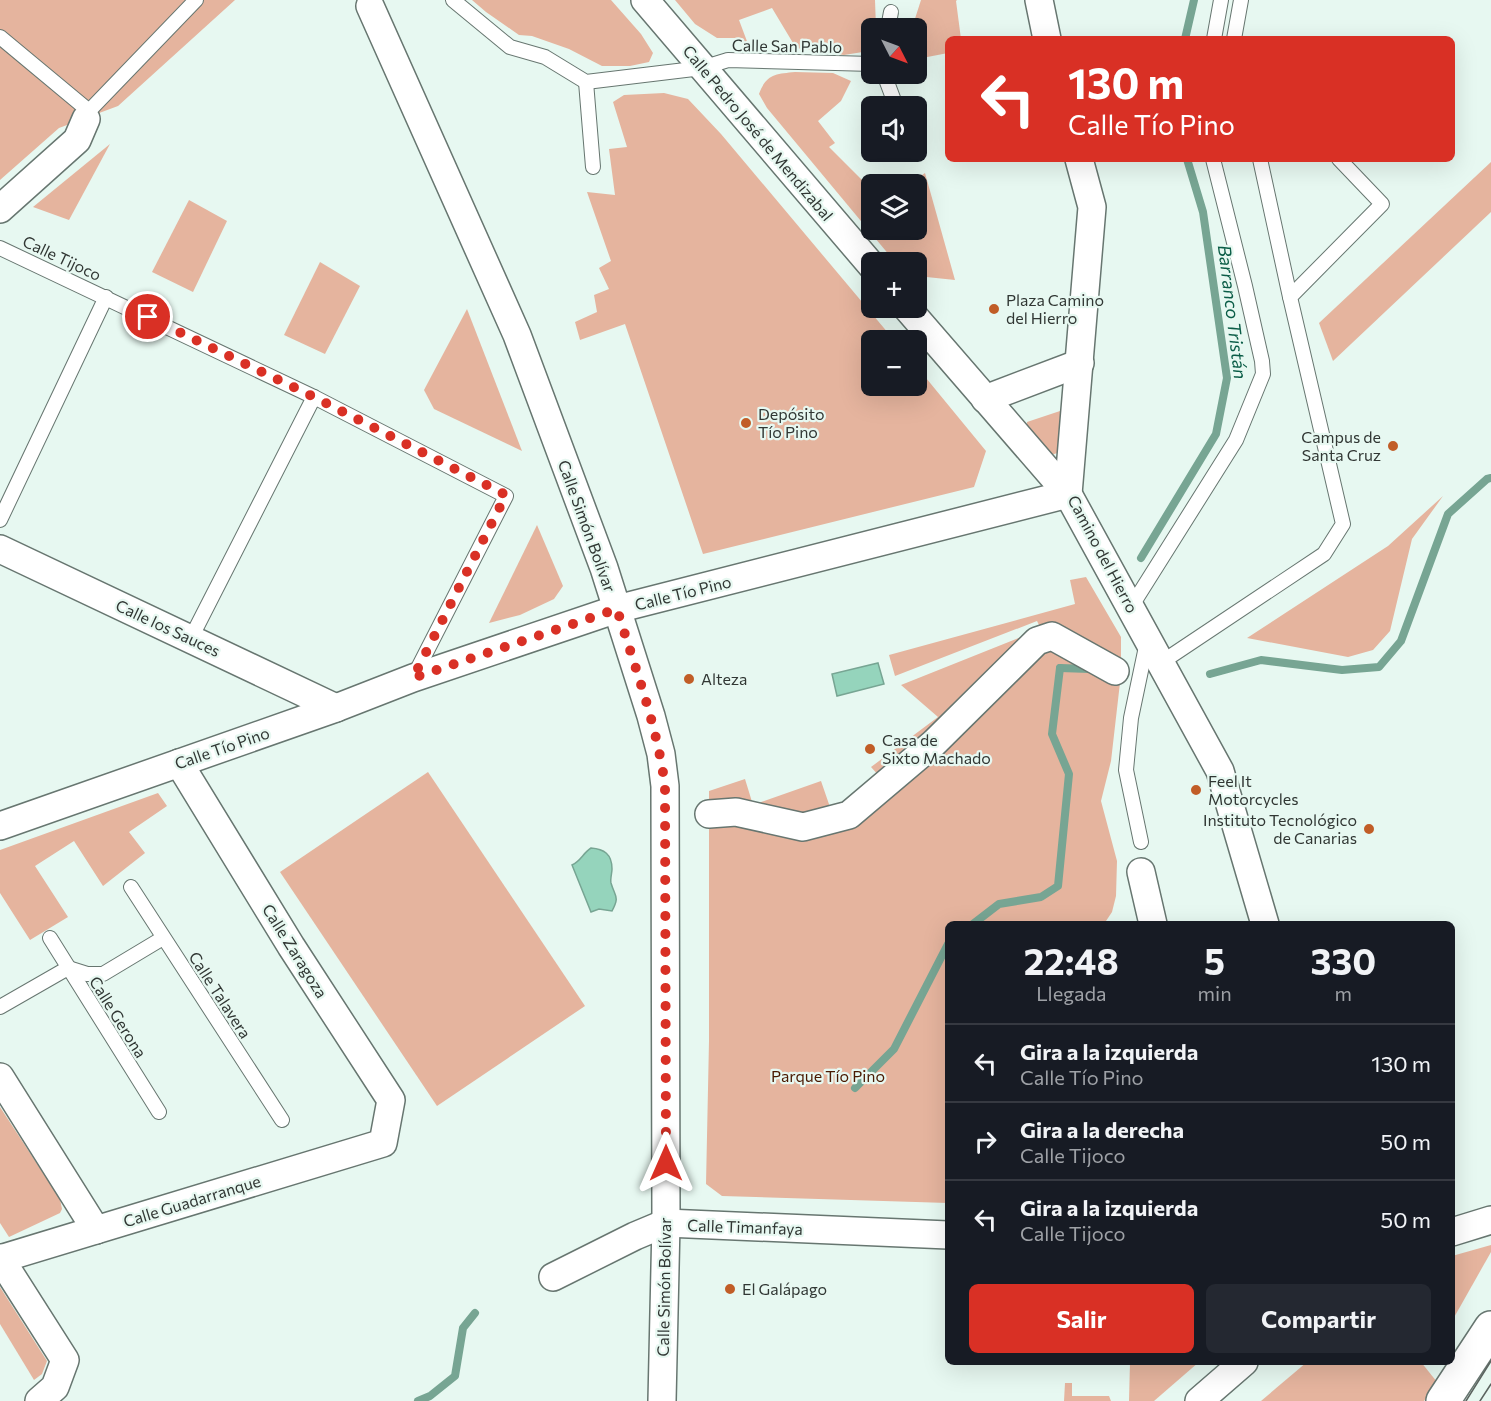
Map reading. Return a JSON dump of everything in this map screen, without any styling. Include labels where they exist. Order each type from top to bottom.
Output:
[{"type":"main road","points":[[1448,1380],[1491,1328]]},
{"type":"street","name":"Calle Pedro José de Mendizabal","points":[[645,0],[861,253]]},
{"type":"street","points":[[1039,0],[1046,36]]},
{"type":"street","name":"Calle Simón Bolívar","points":[[370,6],[517,335],[604,567],[661,754],[665,786],[666,1223],[662,1401]]},
{"type":"street","points":[[0,209],[77,140],[87,115]]},
{"type":"street","name":"Camino del Hierro","points":[[1080,162],[1092,207],[1068,494],[1220,771],[1264,921]]},
{"type":"street","points":[[916,318],[1068,494]]},
{"type":"street","points":[[985,399],[1080,363]]},
{"type":"street","name":"Calle Tío Pino","points":[[0,826],[336,708],[413,678],[617,609],[1068,494]]},
{"type":"street","name":"Calle los Sauces","points":[[0,549],[336,708]]},
{"type":"street","points":[[709,814],[736,812],[803,827],[849,814],[934,743],[1037,641],[1052,636],[1115,671]]},
{"type":"street","name":"Calle Zaragoza","points":[[179,763],[291,946],[392,1100],[383,1143]]},
{"type":"street","points":[[1141,872],[1152,921]]},
{"type":"street","points":[[0,1077],[96,1230]]},
{"type":"street","name":"Calle Guadarranque","points":[[0,1258],[383,1143]]},
{"type":"street","points":[[1455,1231],[1491,1220]]},
{"type":"street","name":"Calle Timanfaya","points":[[553,1277],[666,1223],[945,1235]]},
{"type":"street","points":[[0,1258],[64,1360],[55,1387],[39,1401]]},
{"type":"street","points":[[1199,1401],[1241,1365]]},
{"type":"lane","points":[[0,37],[87,115],[196,0]]},
{"type":"lane","points":[[453,0],[510,47],[546,57],[586,82],[593,167]]},
{"type":"lane","points":[[1215,36],[1221,0]]},
{"type":"lane","points":[[1235,36],[1241,0]]},
{"type":"lane","points":[[890,18],[891,12]]},
{"type":"lane","name":"Calle San Pablo","points":[[586,82],[702,68],[728,60],[861,64]]},
{"type":"lane","points":[[1131,607],[1236,440],[1263,374],[1245,286],[1214,162]]},
{"type":"lane","points":[[1162,662],[1324,554],[1343,524],[1261,162]]},
{"type":"lane","points":[[1290,297],[1382,204],[1342,162]]},
{"type":"lane","name":"Calle Tijoco","points":[[0,248],[314,397],[506,495],[413,678]]},
{"type":"lane","points":[[0,520],[106,297]]},
{"type":"lane","points":[[191,638],[314,397]]},
{"type":"lane","points":[[1141,842],[1126,770],[1131,718],[1148,637]]},
{"type":"lane","name":"Calle Talavera","points":[[131,887],[282,1120]]},
{"type":"lane","name":"Calle Gerona","points":[[50,938],[159,1112]]},
{"type":"lane","points":[[0,1007],[68,968],[87,974],[103,974],[163,938]]},
{"type":"green space","points":[[0,0],[235,0],[118,106],[59,128],[0,180]]},
{"type":"green space","points":[[472,0],[611,0],[641,34],[653,53],[649,62],[630,66],[602,66],[569,49],[532,36],[519,35]]},
{"type":"green space","points":[[675,0],[875,0],[876,18],[861,18],[861,52],[844,55],[796,48],[772,8],[739,20],[748,44],[741,38],[717,38],[695,24]]},
{"type":"green space","points":[[921,0],[957,0],[961,36],[945,36],[945,54],[927,57],[927,18],[915,18]]},
{"type":"green space","points":[[795,72],[833,73],[851,81],[841,101],[818,121],[835,143],[829,147],[861,179],[861,221],[767,108],[759,94],[765,82],[777,75]]},
{"type":"green space","points":[[664,93],[688,99],[721,134],[861,301],[861,318],[876,318],[886,330],[861,330],[861,396],[927,396],[927,379],[986,451],[974,487],[703,554],[625,324],[580,340],[575,322],[597,312],[594,295],[609,289],[599,268],[611,261],[587,192],[615,195],[609,149],[627,147],[613,102],[624,95]]},
{"type":"green space","points":[[110,144],[69,220],[33,207]]},
{"type":"green space","points":[[1491,162],[1491,212],[1333,361],[1319,323]]},
{"type":"green space","points":[[927,180],[955,280],[927,277],[927,252],[887,252],[877,240],[927,240]]},
{"type":"green space","points":[[189,200],[227,221],[193,292],[152,272]]},
{"type":"green space","points":[[320,262],[360,286],[325,354],[284,335]]},
{"type":"green space","points":[[467,309],[522,451],[434,409],[424,390]]},
{"type":"green space","points":[[1066,409],[1064,451],[1051,455],[1027,422]]},
{"type":"green space","points":[[1443,496],[1412,539],[1390,631],[1373,650],[1348,657],[1247,638],[1388,546]]},
{"type":"green space","points":[[537,525],[563,586],[554,599],[520,615],[489,623]]},
{"type":"green space","name":"Parque Tío Pino","points":[[1086,577],[1121,637],[1121,674],[1111,761],[1101,801],[1117,861],[1116,896],[1112,912],[1106,921],[945,921],[945,1203],[722,1196],[706,1184],[709,1041],[709,791],[745,779],[753,805],[821,781],[831,810],[848,805],[880,777],[871,767],[938,717],[901,685],[1041,629],[1037,621],[895,676],[889,655],[1075,604],[1070,580]]},
{"type":"green space","points":[[428,772],[585,1006],[437,1106],[280,872]]},
{"type":"green space","points":[[158,793],[167,806],[129,832],[145,853],[103,886],[74,841],[35,866],[68,917],[30,940],[0,893],[0,850]]},
{"type":"green space","points":[[0,1107],[60,1199],[62,1209],[60,1213],[9,1237],[0,1223]]},
{"type":"green space","points":[[1491,1245],[1491,1252],[1455,1316],[1455,1255]]},
{"type":"green space","points":[[0,1287],[47,1361],[42,1374],[34,1380],[0,1324]]},
{"type":"green space","points":[[1130,1365],[1196,1365],[1154,1401],[1129,1401]]},
{"type":"green space","points":[[1303,1365],[1423,1365],[1437,1382],[1424,1401],[1261,1401]]},
{"type":"green space","points":[[1065,1383],[1072,1383],[1072,1396],[1109,1396],[1111,1401],[1064,1401]]},
{"type":"shaded area","points":[[878,663],[884,684],[837,696],[832,674]]},
{"type":"shaded area","points":[[591,848],[603,851],[611,860],[611,881],[616,897],[612,911],[599,909],[591,912],[572,865]]},
{"type":"waterway","name":"Barranco Tristán","points":[[1186,36],[1194,0]]},
{"type":"waterway","name":"Barranco Tristán","points":[[1141,558],[1216,434],[1227,378],[1203,212],[1188,162]]},
{"type":"waterway","points":[[1210,674],[1261,660],[1342,670],[1379,667],[1401,641],[1448,514],[1487,479],[1491,478]]},
{"type":"waterway","points":[[1060,668],[1090,669]]},
{"type":"waterway","points":[[977,921],[999,904],[1041,897],[1058,886],[1069,774],[1052,734],[1060,668]]},
{"type":"waterway","points":[[855,1088],[894,1049],[945,950]]},
{"type":"waterway","points":[[418,1401],[430,1396],[455,1376],[463,1328],[475,1313]]},
{"type":"tram line","points":[[1466,1401],[1491,1361]]},
{"type":"tram line","points":[[1480,1401],[1491,1384]]},
{"type":"place","name":"Plaza Camino del Hierro","points":[[994,309]]},
{"type":"place","name":"Depósito Tío Pino","points":[[746,423]]},
{"type":"place","name":"Campus de Santa Cruz","points":[[1393,446]]},
{"type":"place","name":"Alteza","points":[[689,679]]},
{"type":"place","name":"Casa de Sixto Machado","points":[[870,749]]},
{"type":"place","name":"Feel It Motorcycles","points":[[1196,790]]},
{"type":"place","name":"Instituto Tecnológico de Canarias","points":[[1369,829]]},
{"type":"place","name":"El Galápago","points":[[730,1289]]},
{"type":"route","points":[[148,317],[314,397],[506,495],[413,678],[617,609],[651,716],[661,754],[665,786],[666,1163]]}]
